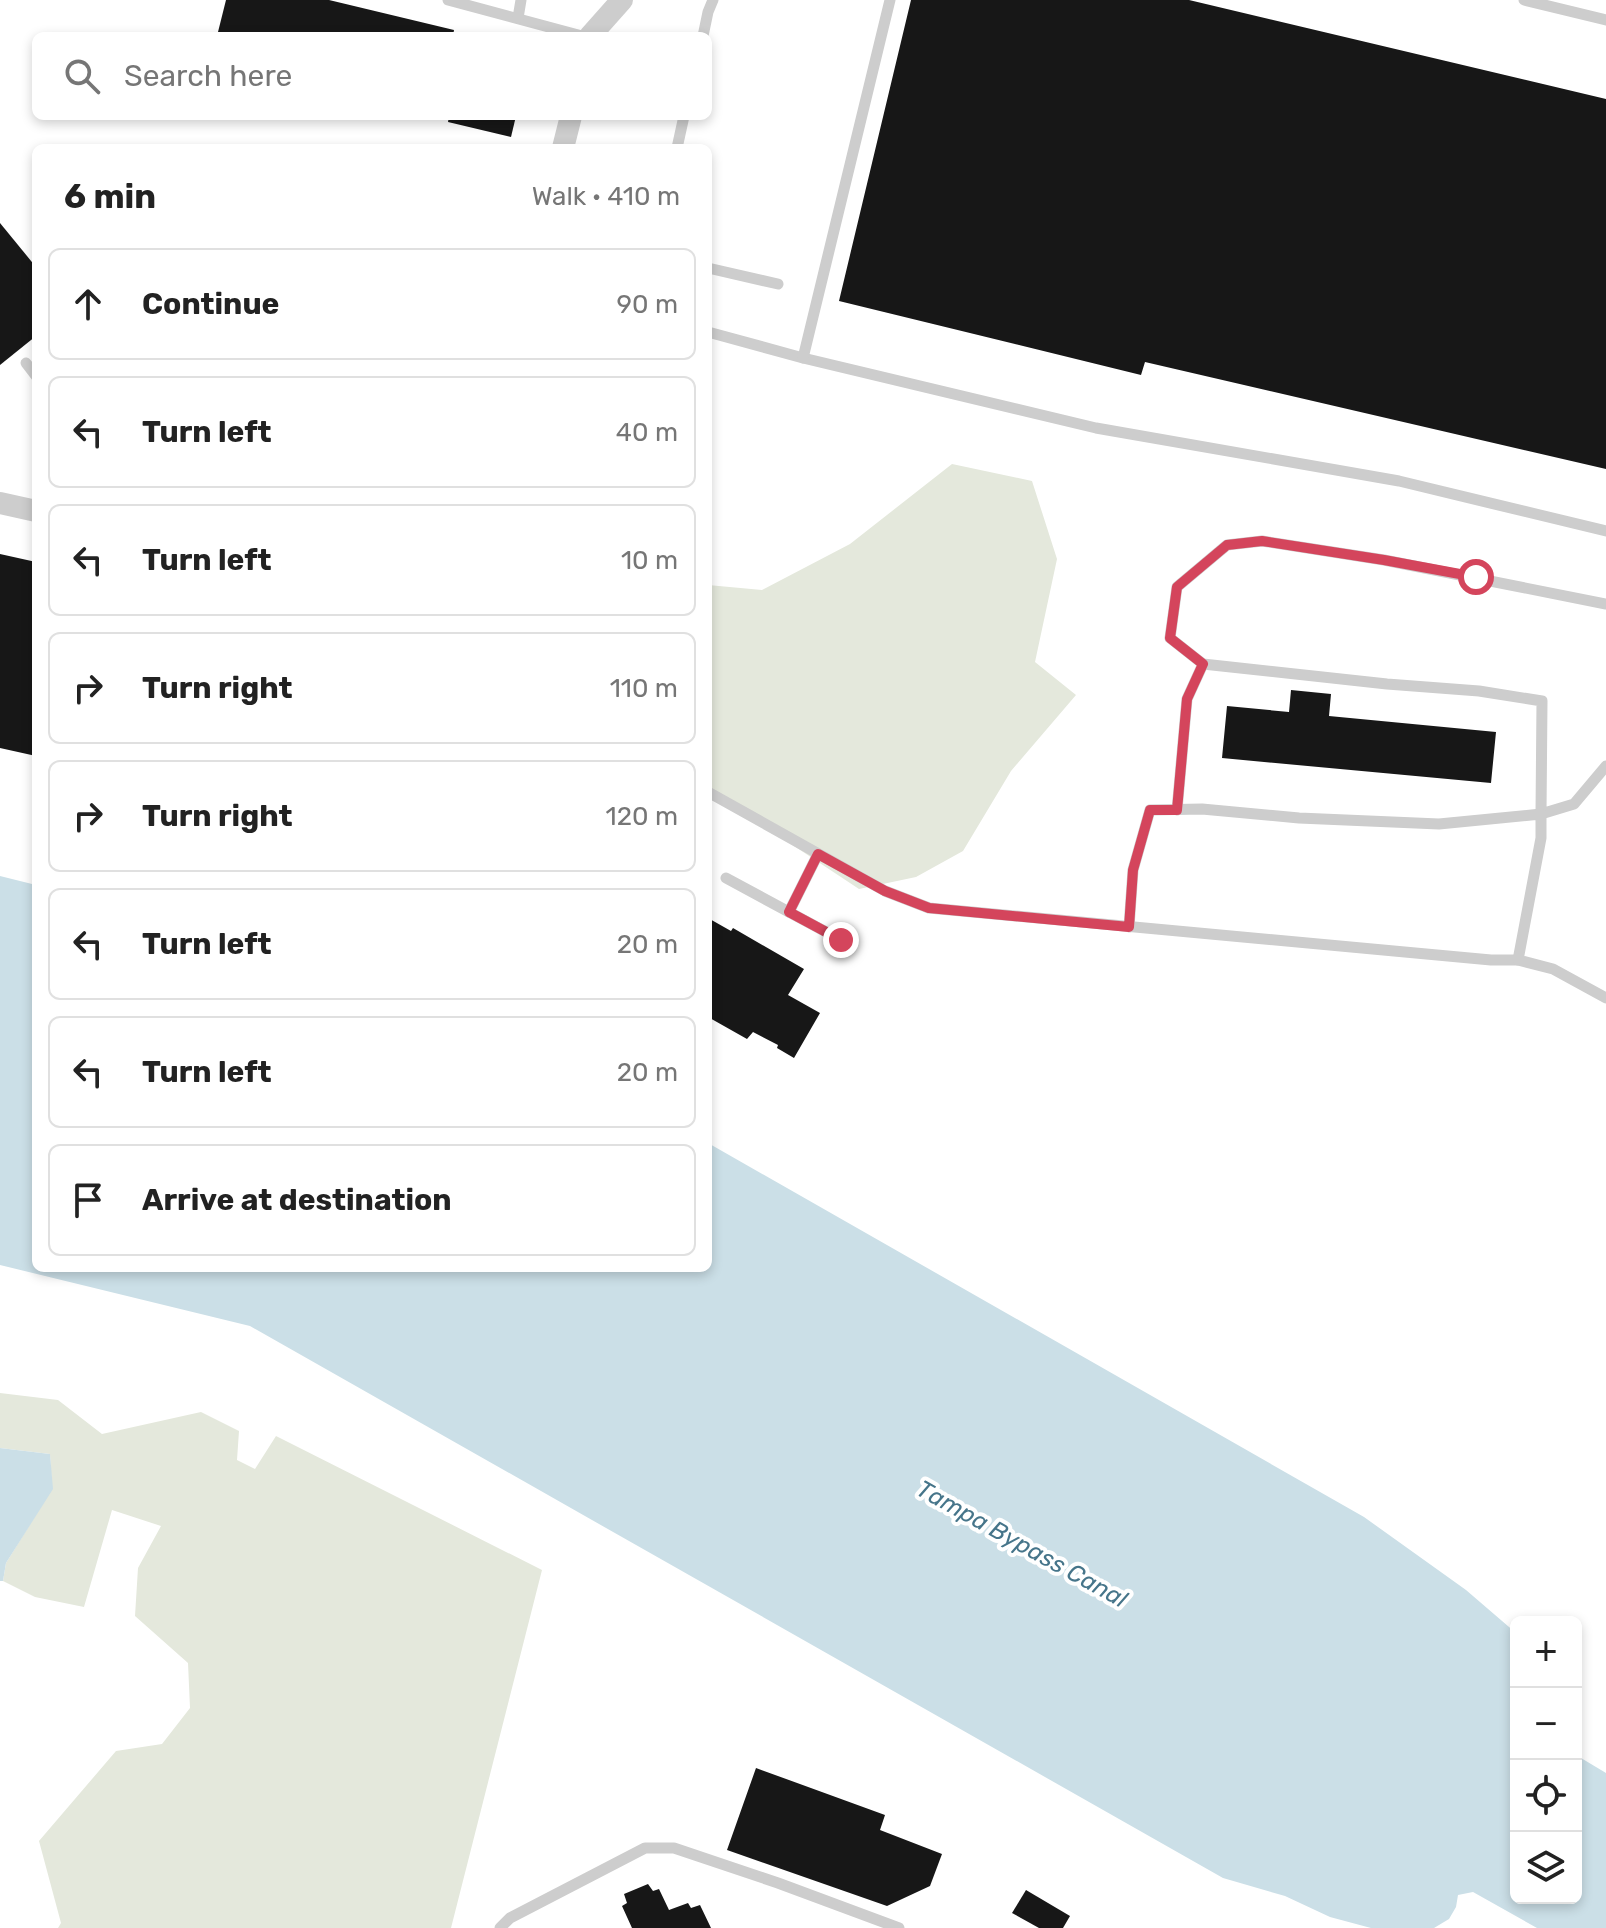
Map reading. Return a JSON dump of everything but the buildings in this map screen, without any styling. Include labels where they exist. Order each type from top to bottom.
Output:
[{"type":"street","points":[[594,32],[622,0]]},
{"type":"street","points":[[564,144],[570,120]]},
{"type":"street","points":[[0,503],[32,510]]},
{"type":"lane","points":[[448,0],[568,32]]},
{"type":"lane","points":[[518,18],[521,0]]},
{"type":"lane","points":[[704,32],[713,0]]},
{"type":"lane","points":[[803,358],[890,0]]},
{"type":"lane","points":[[1524,0],[1606,20]]},
{"type":"lane","points":[[678,144],[683,120]]},
{"type":"lane","points":[[712,269],[778,284]]},
{"type":"lane","points":[[712,333],[1096,428],[1399,481],[1606,531]]},
{"type":"lane","points":[[26,363],[32,371]]},
{"type":"lane","points":[[1518,960],[1541,838],[1542,701],[1479,691],[1203,664],[1170,638],[1177,587],[1227,545],[1262,541],[1384,560],[1606,604]]},
{"type":"lane","points":[[1177,810],[1187,699],[1203,664]]},
{"type":"lane","points":[[1129,927],[1133,870],[1150,810],[1202,809],[1299,818],[1439,824],[1541,814],[1574,804],[1606,766]]},
{"type":"lane","points":[[712,794],[885,891],[929,908],[1476,959],[1518,960],[1553,969],[1606,998]]},
{"type":"lane","points":[[789,912],[818,854]]},
{"type":"lane","points":[[726,878],[841,940]]},
{"type":"lane","points":[[500,1928],[510,1918],[645,1848],[674,1848],[899,1928]]},
{"type":"shaded area","points":[[952,464],[1032,481],[1057,559],[1035,662],[1076,695],[1011,771],[963,851],[916,877],[859,889],[712,792],[712,585],[762,590],[850,544]]},
{"type":"shaded area","points":[[0,1393],[58,1400],[102,1434],[201,1412],[239,1431],[237,1460],[255,1469],[276,1436],[542,1570],[451,1928],[58,1928],[61,1923],[39,1841],[116,1751],[162,1744],[190,1708],[188,1663],[135,1616],[138,1568],[161,1526],[112,1510],[84,1607],[35,1597],[3,1581],[6,1563],[52,1489],[50,1454],[0,1448]]},
{"type":"water","name":"Tampa Bypass Canal","points":[[0,876],[32,884],[32,1272],[712,1272],[712,1145],[1364,1517],[1466,1590],[1510,1628],[1510,1904],[1582,1904],[1582,1759],[1606,1773],[1606,1928],[1537,1928],[1473,1892],[1458,1895],[1449,1919],[1434,1928],[1371,1928],[1330,1917],[1285,1896],[1223,1878],[250,1326],[0,1265]]},
{"type":"water","points":[[0,1448],[50,1454],[53,1489],[6,1563],[3,1581],[0,1581]]},
{"type":"route","points":[[841,940],[789,912],[818,854],[885,891],[929,908],[1129,927],[1133,870],[1150,810],[1177,810],[1187,699],[1203,664],[1170,638],[1177,587],[1227,545],[1262,541],[1476,577]]}]
